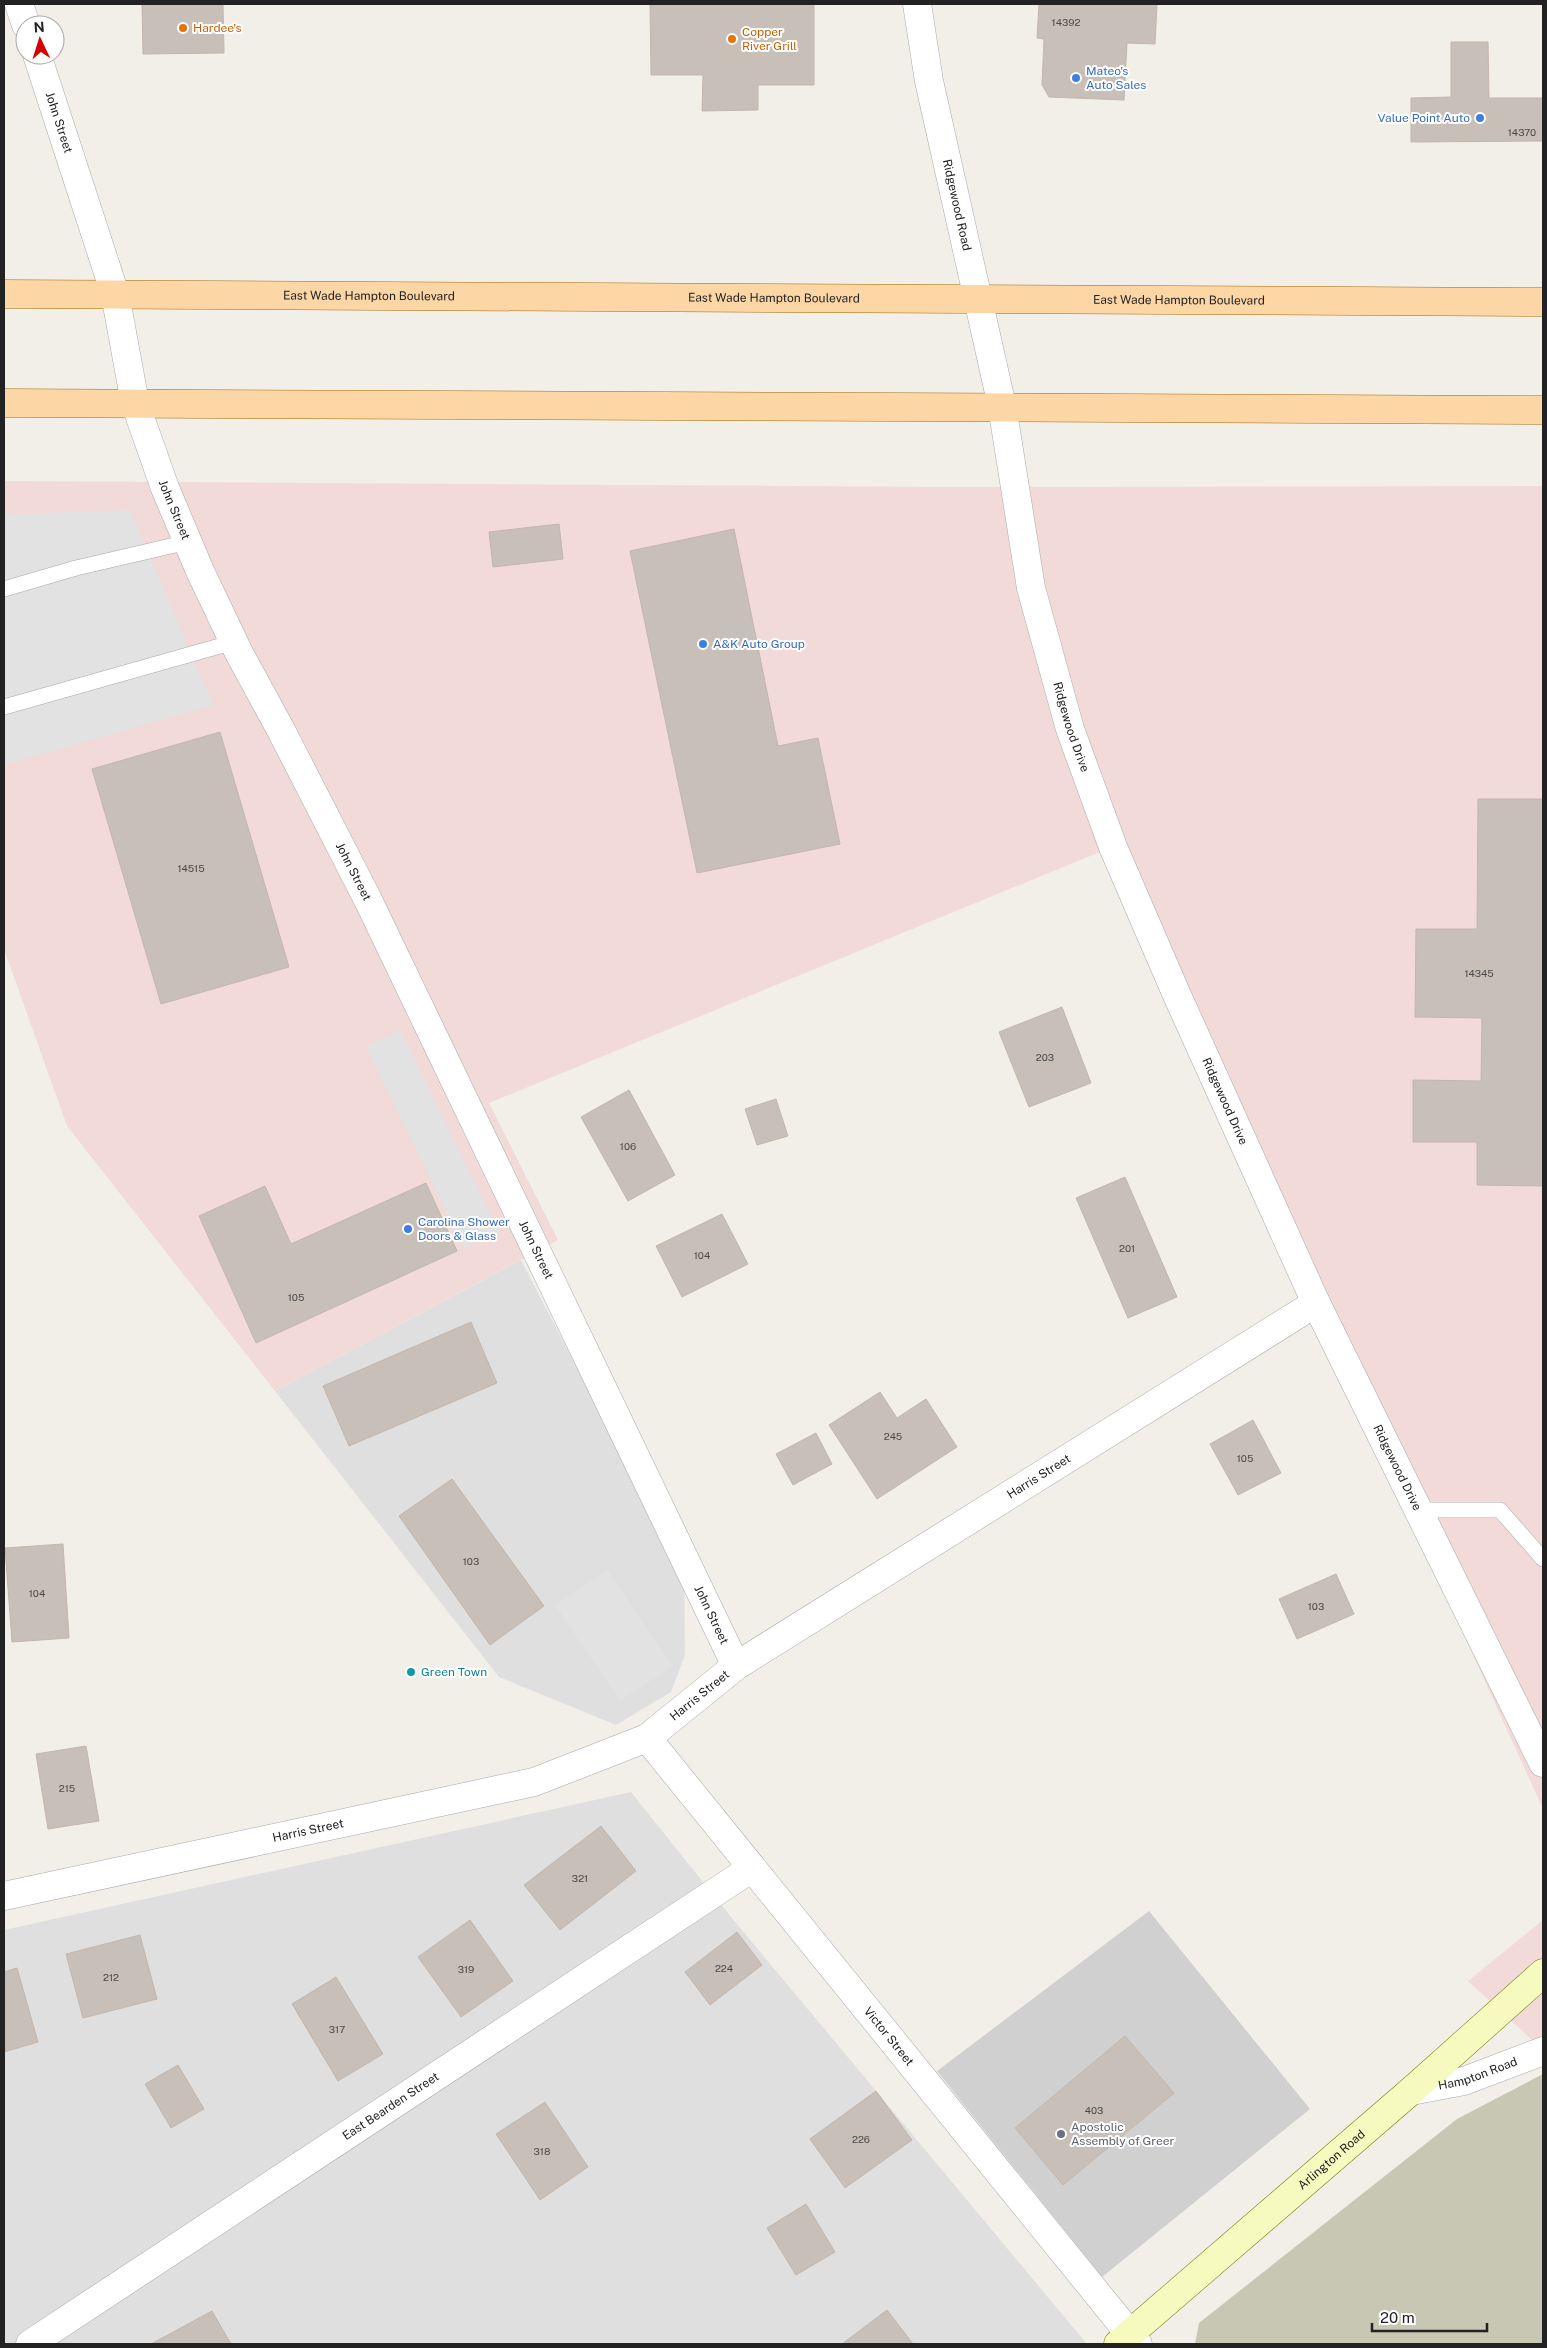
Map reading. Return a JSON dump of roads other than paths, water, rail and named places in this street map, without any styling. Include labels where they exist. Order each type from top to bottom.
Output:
[{"type":"main road","name":"East Wade Hampton Boulevard","points":[[4,294],[977,297],[1543,302]]},
{"type":"main road","points":[[4,403],[1002,406],[1543,410]]},
{"type":"main road","name":"Arlington Road","points":[[1129,2341],[1543,1973]]},
{"type":"street","name":"Ridgewood Road","points":[[918,4],[930,81],[1002,406]]},
{"type":"street","name":"John Street","points":[[40,65],[115,294],[135,403],[165,488],[188,542],[234,642],[368,900],[736,1666]]},
{"type":"street","name":"Ridgewood Drive","points":[[1002,406],[1031,588],[1073,736],[1113,847],[1164,966],[1316,1303],[1543,1763]]},
{"type":"street","name":"Harris Street","points":[[4,1896],[534,1782],[647,1738],[736,1666],[1316,1303]]},
{"type":"street","name":"Victor Street","points":[[647,1738],[1129,2341]]},
{"type":"street","name":"East Bearden Street","points":[[30,2344],[752,1868]]},
{"type":"street","name":"Hampton Road","points":[[1411,2092],[1464,2081],[1543,2050]]},
{"type":"lane","points":[[4,589],[76,568],[188,542]]},
{"type":"lane","points":[[4,707],[234,642]]},
{"type":"lane","points":[[1418,1510],[1500,1510],[1543,1559]]},
{"type":"place","name":"Hardee's","points":[[183,28]]},
{"type":"place","name":"Copper River Grill","points":[[732,39]]},
{"type":"place","name":"Mateo's Auto Sales","points":[[1076,78]]},
{"type":"place","name":"Value Point Auto","points":[[1480,118]]},
{"type":"place","name":"A&K Auto Group","points":[[703,644]]},
{"type":"place","name":"Carolina Shower Doors & Glass","points":[[408,1229]]},
{"type":"place","name":"Green Town","points":[[411,1672]]},
{"type":"place","name":"Apostolic Assembly of Greer","points":[[1061,2134]]}]
